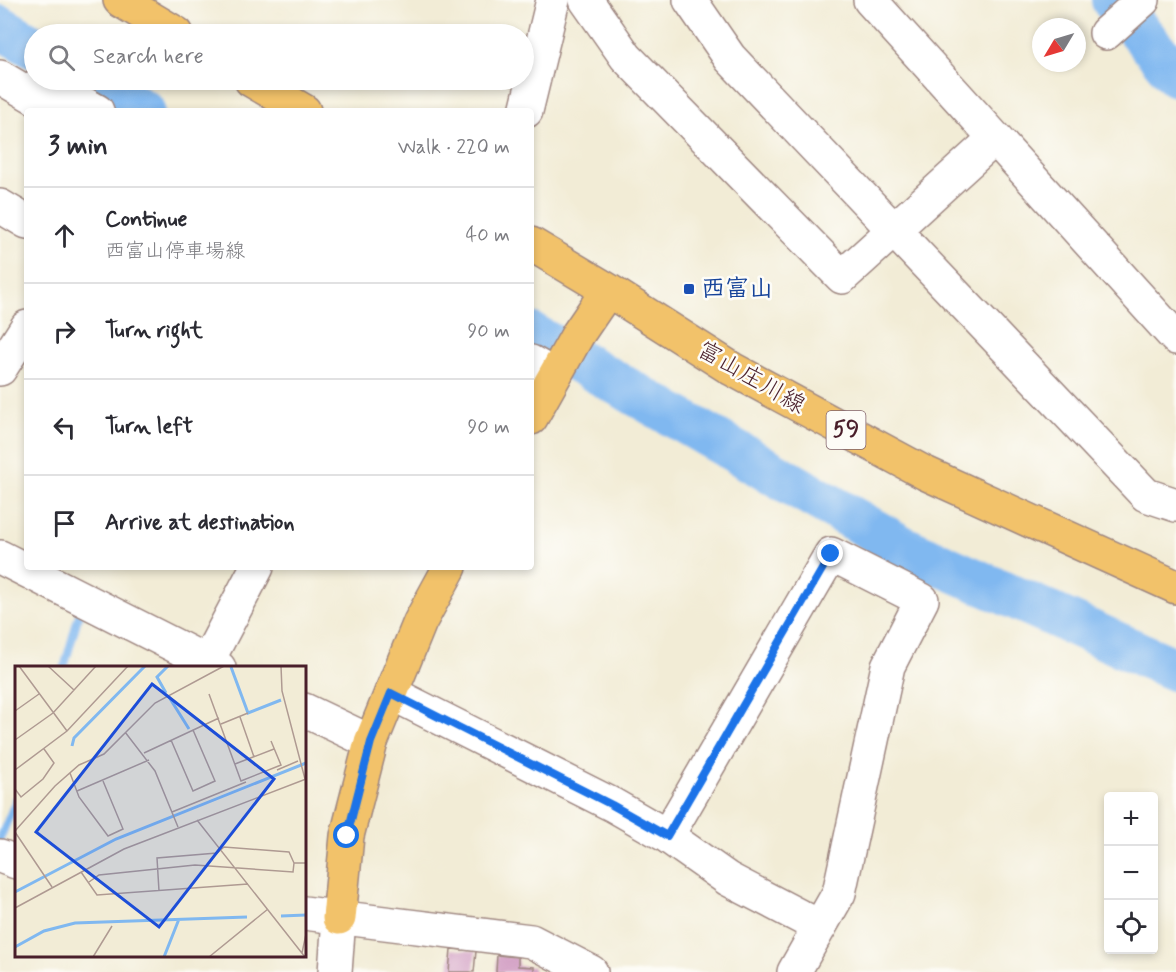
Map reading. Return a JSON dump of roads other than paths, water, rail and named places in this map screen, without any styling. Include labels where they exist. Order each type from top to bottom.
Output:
[{"type":"main road","points":[[120,0],[160,24]]},
{"type":"main road","points":[[268,90],[299,108]]},
{"type":"main road","name":"富山庄川線","points":[[534,246],[732,369],[925,473],[1176,587]]},
{"type":"main road","points":[[534,406],[543,368],[578,334],[608,290]]},
{"type":"main road","points":[[339,918],[347,836],[371,742],[420,622],[448,570]]},
{"type":"street","points":[[534,78],[553,0]]},
{"type":"street","points":[[586,0],[626,57],[842,277],[995,138]]},
{"type":"street","points":[[690,0],[730,58],[1146,495],[1176,505]]},
{"type":"street","points":[[870,0],[1176,338]]},
{"type":"street","points":[[1106,33],[1143,0]]},
{"type":"street","points":[[0,55],[24,69]]},
{"type":"street","points":[[0,77],[53,108]]},
{"type":"street","points":[[60,90],[92,108]]},
{"type":"street","points":[[527,108],[531,90]]},
{"type":"street","points":[[0,206],[24,220]]},
{"type":"street","points":[[0,369],[24,332]]},
{"type":"street","points":[[667,836],[831,554],[922,600],[888,666],[839,893],[794,972]]},
{"type":"street","points":[[0,557],[24,564]]},
{"type":"street","points":[[44,570],[75,579],[213,665],[256,570]]},
{"type":"street","points":[[391,693],[612,805],[667,836],[728,879],[820,927]]},
{"type":"street","points":[[306,711],[371,742]]},
{"type":"street","points":[[0,856],[15,862]]},
{"type":"street","points":[[306,913],[531,941],[591,972]]},
{"type":"street","points":[[335,972],[339,918]]},
{"type":"waterway","points":[[1113,0],[1176,75]]},
{"type":"waterway","points":[[0,27],[24,41]]},
{"type":"waterway","points":[[106,90],[138,108]]},
{"type":"waterway","points":[[534,336],[904,548],[1176,670]]},
{"type":"waterway","points":[[65,666],[79,614]]},
{"type":"waterway","points":[[0,839],[15,802]]},
{"type":"place","name":"西富山","points":[[689,289]]}]
